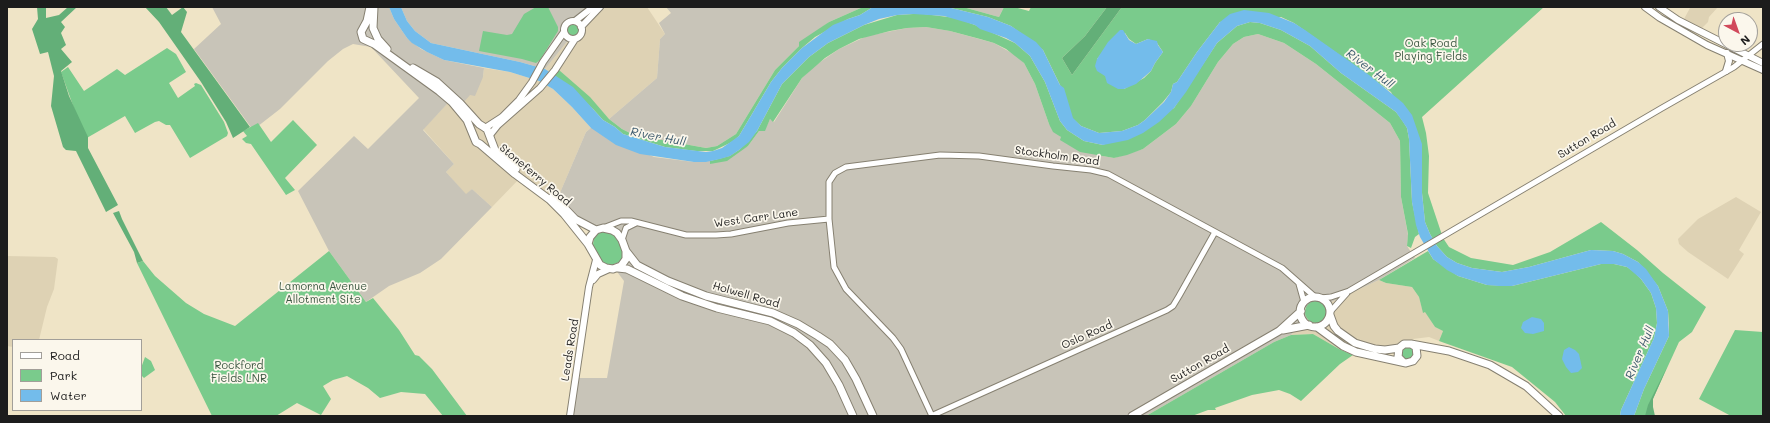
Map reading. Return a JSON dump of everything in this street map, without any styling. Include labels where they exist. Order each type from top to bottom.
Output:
[{"type":"highway","points":[[363,29],[367,27],[374,32],[380,43],[389,51],[429,77],[447,91],[488,131],[490,137],[486,143],[480,144],[476,142],[467,120],[439,91],[362,37],[363,29],[370,7]]},
{"type":"highway","points":[[368,41],[373,39],[374,7]]},
{"type":"highway","points":[[473,136],[476,129],[484,128]]},
{"type":"highway","name":"Stoneferry Road","points":[[490,137],[496,150],[515,168],[553,197],[575,219],[600,229]]},
{"type":"highway","name":"Stoneferry Road","points":[[480,144],[510,170],[550,200],[564,214],[588,244]]},
{"type":"highway","points":[[600,229],[614,231],[622,240],[626,251],[624,262],[618,268],[609,269],[603,267],[596,260],[588,244],[590,236],[600,229]]},
{"type":"highway","name":"Holwell Road","points":[[626,251],[637,265],[668,281],[711,297],[773,313],[798,324],[818,336],[836,350],[845,360],[856,379],[873,416]]},
{"type":"highway","name":"Holwell Road","points":[[618,268],[627,269],[682,296],[717,308],[770,321],[794,333],[810,345],[826,362],[839,385],[853,416]]},
{"type":"highway","points":[[1309,325],[1303,320],[1301,312],[1304,302],[1318,297],[1328,303],[1334,326],[1338,331],[1355,343],[1375,349],[1386,350],[1399,348],[1404,344],[1411,344],[1462,355],[1499,369],[1533,391],[1559,416]]},
{"type":"highway","points":[[1278,331],[1301,312]]},
{"type":"highway","points":[[1278,331],[1309,325],[1317,326],[1326,323],[1330,313]]},
{"type":"highway","points":[[1317,326],[1343,346],[1356,352],[1403,362],[1411,362],[1420,352],[1432,348]]},
{"type":"highway","name":"Sutton Road","points":[[1132,416],[1278,331]]},
{"type":"highway","points":[[1411,344],[1417,350],[1417,356]]},
{"type":"highway","points":[[1399,348],[1398,358],[1403,362]]},
{"type":"main road","points":[[484,128],[508,112],[532,82],[542,62],[564,32],[566,24],[571,21],[575,21],[593,7]]},
{"type":"main road","points":[[490,137],[498,125],[540,88],[575,39],[581,34],[581,27],[600,7]]},
{"type":"main road","points":[[1645,7],[1660,18],[1695,38],[1763,70]]},
{"type":"main road","points":[[1659,7],[1678,20],[1763,63]]},
{"type":"main road","points":[[575,21],[581,27]]},
{"type":"main road","points":[[1695,38],[1698,30]]},
{"type":"main road","points":[[564,32],[567,37],[575,39]]},
{"type":"main road","points":[[1726,71],[1729,61],[1727,53]]},
{"type":"main road","name":"Leads Road","points":[[570,416],[590,287],[596,260]]},
{"type":"main road","points":[[590,287],[598,274],[609,269]]},
{"type":"street","name":"Sutton Road","points":[[1349,291],[1744,61],[1763,44]]},
{"type":"street","name":"Stockholm Road","points":[[932,416],[901,349],[893,338],[852,296],[839,278],[833,263],[829,219],[829,182],[835,173],[846,167],[940,155],[979,156],[1048,166],[1091,170],[1108,174],[1282,268],[1318,297]]},
{"type":"street","name":"West Carr Lane","points":[[600,229],[621,221],[639,223],[686,235],[711,235],[731,234],[760,227],[829,219]]},
{"type":"street","points":[[622,240],[626,228],[633,224],[639,223]]},
{"type":"street","name":"Oslo Road","points":[[932,416],[1167,310],[1180,296],[1215,232]]},
{"type":"street","points":[[1299,283],[1304,302]]},
{"type":"street","points":[[1318,297],[1331,297],[1349,291]]},
{"type":"street","points":[[1330,313],[1349,291]]},
{"type":"shaded area","points":[[212,7],[389,7],[394,19],[407,38],[421,49],[444,60],[484,68],[483,77],[475,96],[470,95],[463,103],[448,103],[423,130],[454,164],[446,172],[466,194],[472,189],[492,207],[441,259],[420,273],[389,286],[366,302],[329,251],[298,191],[354,136],[368,149],[419,98],[371,47],[353,44],[343,49],[328,61],[280,109],[253,130],[194,49],[221,24]]},
{"type":"shaded area","points":[[401,7],[606,7],[566,43],[545,69],[520,62],[431,43],[415,31],[407,21]]},
{"type":"shaded area","points":[[606,7],[647,7],[665,34],[660,39],[657,78],[609,119],[559,70],[554,75],[545,69],[566,43]]},
{"type":"shaded area","points":[[666,7],[863,7],[829,22],[799,46],[775,70],[736,134],[717,146],[706,148],[634,135],[622,129],[609,119],[657,78],[660,39],[665,34],[659,23],[671,13]]},
{"type":"shaded area","points":[[963,7],[1004,7],[999,17]]},
{"type":"shaded area","points":[[1688,7],[1718,7],[1702,28],[1684,19],[1690,8]]},
{"type":"shaded area","points":[[926,27],[950,31],[994,43],[1017,56],[1024,63],[1035,84],[1049,124],[1061,137],[1103,156],[1114,158],[1143,149],[1176,124],[1191,106],[1218,62],[1233,44],[1244,37],[1258,34],[1284,43],[1316,64],[1390,123],[1400,141],[1401,197],[1408,235],[1407,246],[1415,258],[1379,280],[1325,305],[1316,301],[1305,308],[1307,318],[1291,335],[1274,342],[1146,416],[572,416],[579,378],[607,378],[624,281],[612,265],[617,264],[594,235],[574,221],[556,202],[586,132],[592,127],[654,157],[694,162],[710,161],[710,164],[748,146],[759,131],[765,129],[770,119],[774,122],[802,78],[813,67],[839,49],[867,36],[907,28]]},
{"type":"shaded area","points":[[484,68],[510,72],[539,81],[553,89],[591,128],[586,132],[556,202],[522,176],[492,207],[472,189],[466,195],[446,172],[454,164],[423,129],[448,103],[483,77]]},
{"type":"shaded area","points":[[1736,197],[1761,212],[1739,250],[1744,254],[1728,279],[1688,252],[1679,244],[1678,239],[1698,219]]},
{"type":"shaded area","points":[[7,256],[55,257],[58,259],[54,289],[47,307],[39,339],[12,339],[12,347],[7,346]]},
{"type":"shaded area","points":[[1379,280],[1386,283],[1412,287],[1419,297],[1423,312],[1425,311],[1435,327],[1443,331],[1439,341],[1429,337],[1413,339],[1410,346],[1400,354],[1360,350],[1353,355],[1313,334],[1291,335],[1307,318],[1308,320],[1327,309],[1325,305]]},
{"type":"green space","points":[[37,7],[46,7],[46,18],[59,15],[68,7],[77,7],[61,22],[65,27],[61,33],[66,45],[61,49],[72,62],[61,71],[69,96],[88,137],[88,148],[118,205],[106,212],[76,151],[66,150],[63,147],[51,106],[54,76],[48,52],[40,54],[32,29],[38,19]]},
{"type":"green space","points":[[145,7],[166,7],[172,15],[183,7],[187,12],[181,32],[250,127],[233,138],[226,122],[201,82],[159,22]]},
{"type":"green space","points":[[536,7],[548,7],[558,27],[558,31],[540,60],[536,63],[479,51],[483,31],[507,35],[512,34],[524,14]]},
{"type":"green space","points":[[863,7],[873,7],[815,37],[802,48],[782,68],[771,82],[739,136],[732,142],[713,151],[696,151],[665,147],[623,134],[603,120],[593,109],[554,75],[559,70],[590,97],[609,119],[622,129],[634,135],[706,148],[717,146],[736,134],[775,70],[799,46],[799,42],[829,22]]},
{"type":"green space","name":"Oak Road Playing Fields","points":[[947,7],[963,7],[999,17],[1004,7],[1014,7],[1029,11],[1031,7],[1107,7],[1085,36],[1062,58],[1072,75],[1122,7],[1544,7],[1422,117],[1429,156],[1428,193],[1443,238],[1449,247],[1471,258],[1513,265],[1550,252],[1601,222],[1706,307],[1692,332],[1679,342],[1651,403],[1649,416],[1634,416],[1644,389],[1669,336],[1668,311],[1658,286],[1638,262],[1623,254],[1613,251],[1591,250],[1529,267],[1502,272],[1472,268],[1457,263],[1447,257],[1437,246],[1425,222],[1422,193],[1422,157],[1391,92],[1294,23],[1281,17],[1220,22],[1197,52],[1177,82],[1173,84],[1171,92],[1145,120],[1138,125],[1122,131],[1099,133],[1081,126],[1072,118],[1060,85],[1043,50],[1011,26],[988,17]],"holes":[[[1125,33],[1129,39],[1136,44],[1148,39],[1157,43],[1163,52],[1151,71],[1144,78],[1124,89],[1120,88],[1101,72],[1097,59]]]},
{"type":"green space","points":[[1107,7],[1122,7],[1072,75],[1062,58],[1085,36]]},
{"type":"green space","points":[[913,14],[956,18],[1015,43],[1030,56],[1045,82],[1060,121],[1067,130],[1084,141],[1103,145],[1174,108],[1217,43],[1237,26],[1250,22],[1260,23],[1281,30],[1310,46],[1341,73],[1396,112],[1402,120],[1407,128],[1409,139],[1412,202],[1419,234],[1415,237],[1411,248],[1407,246],[1408,234],[1401,197],[1400,141],[1390,123],[1316,64],[1284,43],[1258,34],[1244,37],[1233,44],[1218,62],[1191,106],[1176,124],[1143,149],[1114,158],[1080,152],[1060,140],[1061,137],[1053,132],[1049,124],[1035,84],[1024,63],[1006,49],[994,43],[980,39],[950,31],[926,27],[890,31],[859,39],[825,58],[802,78],[773,122],[770,119],[765,131],[759,131],[748,146],[727,161],[710,164],[710,161],[730,156],[739,150],[757,131],[782,84],[809,57],[828,43],[864,25],[897,15]]},
{"type":"green space","points":[[573,22],[578,24],[580,29],[578,34],[573,36],[568,34],[566,29],[568,24]]},
{"type":"green space","points":[[167,48],[176,54],[186,72],[169,83],[178,98],[195,86],[194,84],[196,83],[201,85],[224,122],[228,133],[227,136],[190,158],[170,125],[166,125],[159,121],[135,133],[125,116],[85,139],[61,72],[68,67],[84,91],[117,69],[125,75]]},
{"type":"green space","points":[[293,120],[317,145],[285,178],[295,190],[286,195],[251,144],[246,143],[242,139],[247,136],[243,131],[258,123],[271,142]]},
{"type":"green space","points":[[119,211],[143,261],[137,263],[134,252],[113,213]]},
{"type":"green space","points":[[606,231],[615,236],[622,249],[623,256],[621,261],[612,265],[604,264],[595,252],[593,245],[594,235]]},
{"type":"green space","name":"Rockford Fields LNR","points":[[329,251],[366,302],[373,298],[399,330],[415,355],[419,356],[432,369],[467,416],[443,416],[425,394],[401,392],[380,398],[368,388],[347,376],[333,380],[323,386],[331,399],[321,415],[297,403],[276,416],[212,416],[137,263],[143,261],[155,276],[186,303],[204,314],[235,326]]},
{"type":"green space","points":[[1428,251],[1433,259],[1458,276],[1487,285],[1512,286],[1601,264],[1614,264],[1627,267],[1633,271],[1651,293],[1656,308],[1657,323],[1654,338],[1621,410],[1620,416],[1566,416],[1555,402],[1512,367],[1439,341],[1443,331],[1435,327],[1425,312],[1423,313],[1419,297],[1412,287],[1386,283],[1379,280]]},
{"type":"green space","points":[[1316,301],[1324,304],[1327,312],[1324,320],[1316,323],[1308,320],[1305,312],[1308,304]]},
{"type":"green space","points":[[1735,330],[1763,332],[1763,416],[1731,416],[1699,399]]},
{"type":"green space","points":[[1313,334],[1353,355],[1340,364],[1301,401],[1290,394],[1279,390],[1252,395],[1215,408],[1216,410],[1208,410],[1192,416],[1146,416],[1274,342],[1291,335]]},
{"type":"green space","points":[[1407,346],[1412,348],[1414,353],[1412,358],[1407,360],[1402,358],[1400,353],[1402,348]]},
{"type":"green space","points":[[145,357],[151,361],[155,370],[144,378],[142,376],[142,365]]},
{"type":"green space","points":[[1667,367],[1653,399],[1655,416],[1645,416],[1648,405]]},
{"type":"water","points":[[389,7],[401,7],[407,21],[415,31],[431,43],[520,62],[545,69],[573,87],[603,120],[623,134],[665,147],[706,152],[722,148],[739,136],[771,82],[782,68],[802,48],[833,25],[860,15],[873,7],[947,7],[988,17],[1011,26],[1036,42],[1043,50],[1060,85],[1064,88],[1073,118],[1081,126],[1099,133],[1122,131],[1138,125],[1145,120],[1164,102],[1171,92],[1173,84],[1177,82],[1197,52],[1220,22],[1230,14],[1244,10],[1269,13],[1294,23],[1369,75],[1403,103],[1412,115],[1422,144],[1422,193],[1425,222],[1437,246],[1447,257],[1457,263],[1472,268],[1502,272],[1529,267],[1591,250],[1613,251],[1623,254],[1638,262],[1646,269],[1658,286],[1668,311],[1669,336],[1644,389],[1634,416],[1620,416],[1621,410],[1654,338],[1657,323],[1656,308],[1651,293],[1641,279],[1627,267],[1614,264],[1601,264],[1512,286],[1487,285],[1458,276],[1447,270],[1433,259],[1420,237],[1416,225],[1412,202],[1409,139],[1407,128],[1396,112],[1341,73],[1310,46],[1281,30],[1260,23],[1250,22],[1237,26],[1217,43],[1186,92],[1174,108],[1159,122],[1143,133],[1128,140],[1103,145],[1084,141],[1067,130],[1060,121],[1045,82],[1030,56],[1015,43],[1006,38],[980,29],[975,25],[944,16],[913,14],[897,15],[879,19],[828,43],[809,57],[782,84],[757,131],[749,142],[739,150],[730,156],[720,159],[706,162],[694,162],[640,154],[616,145],[591,128],[553,89],[539,81],[510,72],[444,60],[427,52],[412,43],[407,38],[394,19]]},
{"type":"water","points":[[1120,30],[1123,30],[1129,40],[1136,44],[1148,39],[1157,41],[1163,52],[1151,71],[1136,84],[1124,89],[1118,89],[1107,83],[1105,76],[1097,71],[1095,66],[1097,59],[1108,42]]},
{"type":"water","points":[[1532,317],[1541,319],[1544,323],[1544,331],[1533,334],[1525,333],[1521,328],[1523,322]]},
{"type":"water","points":[[1569,347],[1579,354],[1582,368],[1578,372],[1571,373],[1562,359],[1564,350]]},
{"type":"water label","name":"River Hull","points":[[1370,69]]},
{"type":"water label","name":"River Hull","points":[[658,137]]},
{"type":"water label","name":"River Hull","points":[[1640,353]]},
{"type":"park label","name":"Lamorna Avenue Allotment Site","points":[[323,293]]}]
